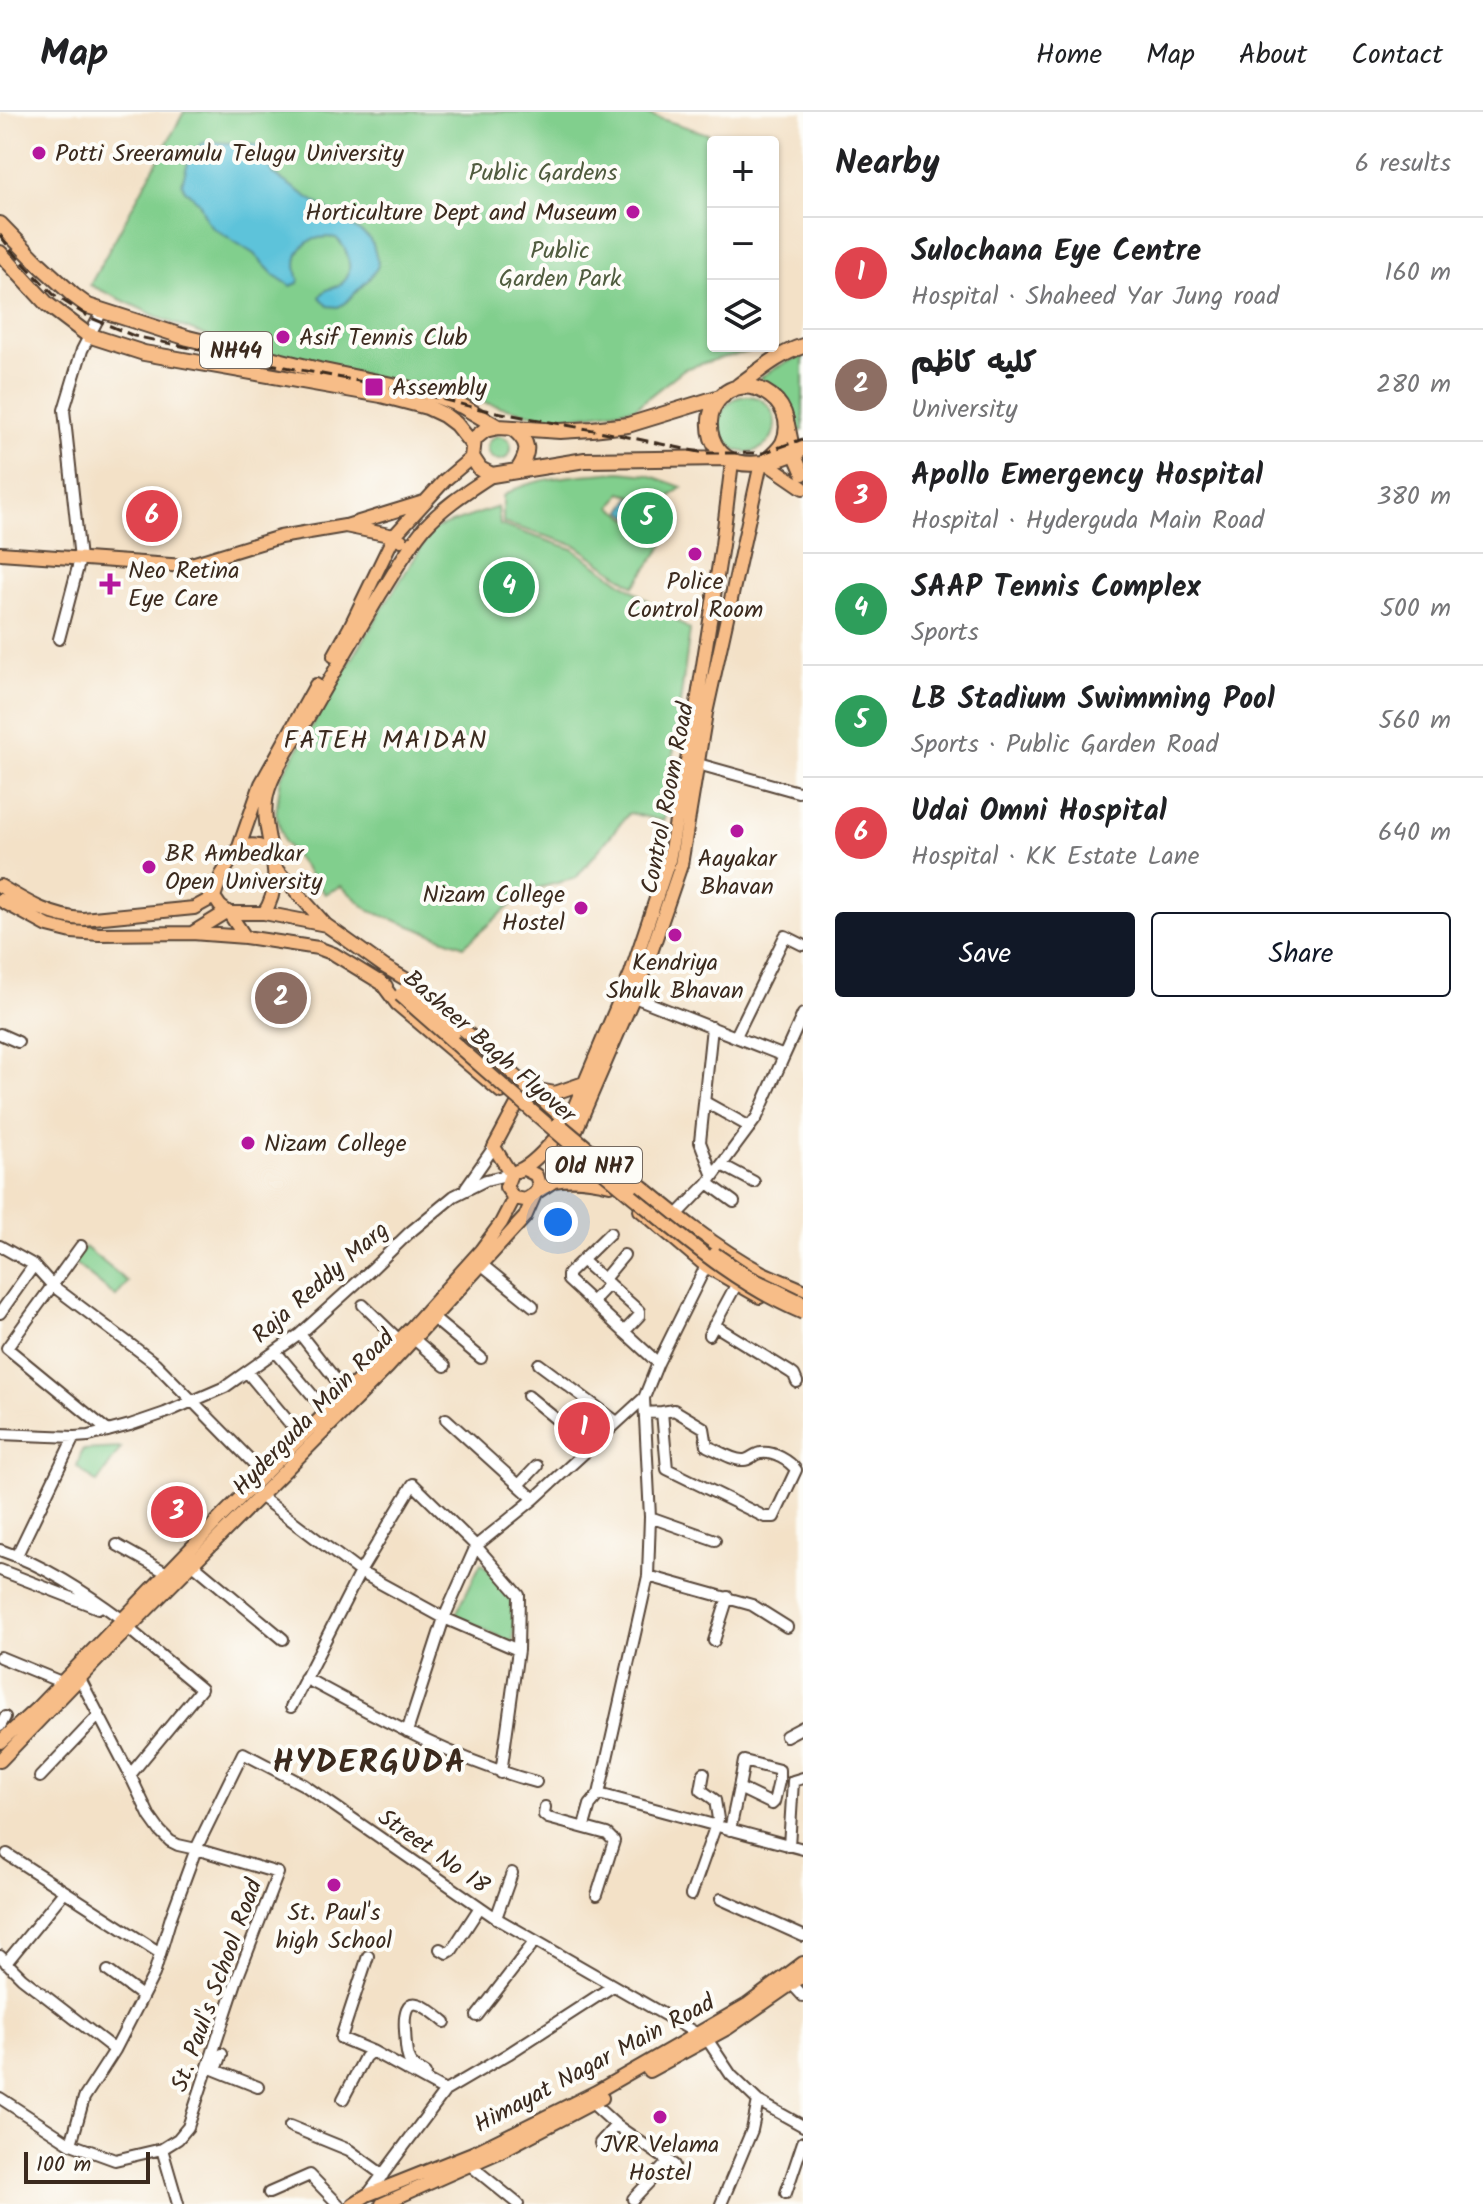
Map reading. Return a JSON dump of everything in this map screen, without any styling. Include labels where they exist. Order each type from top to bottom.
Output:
[{"type":"highway","name":"NH44","points":[[0,224],[37,262],[88,306],[188,338],[426,392],[505,427],[544,430],[628,425],[749,386],[762,388],[774,395],[783,406],[787,419]]},
{"type":"highway","name":"NH44","points":[[0,253],[47,304],[88,335],[144,353],[354,390],[427,407],[456,424],[480,469],[492,475]]},
{"type":"highway","name":"NH44","points":[[728,392],[773,360],[803,346]]},
{"type":"highway","points":[[728,392],[713,409],[710,422],[716,448],[729,460]]},
{"type":"highway","points":[[764,462],[783,444],[787,419]]},
{"type":"highway","points":[[472,450],[474,439],[485,430],[505,427],[522,436],[527,447],[526,457],[518,470]]},
{"type":"highway","points":[[544,430],[531,449],[539,463],[547,466]]},
{"type":"highway","points":[[492,475],[585,460],[729,460],[745,465],[798,451]]},
{"type":"main road","points":[[787,419],[803,474]]},
{"type":"main road","points":[[0,886],[47,913],[83,919],[194,908],[214,897],[221,876],[239,847],[261,784],[349,629],[394,536],[472,450]]},
{"type":"main road","name":"Control Room Road","points":[[572,1126],[634,997],[671,896],[718,574],[729,460]]},
{"type":"main road","points":[[764,462],[803,488]]},
{"type":"main road","name":"Control Room Road","points":[[572,1126],[584,1083],[631,973],[677,850],[764,462]]},
{"type":"main road","points":[[264,913],[273,894],[276,869],[266,813],[267,794],[274,780],[336,667],[411,545],[439,512],[492,475]]},
{"type":"main road","points":[[0,553],[185,566],[280,537],[345,526],[424,502]]},
{"type":"main road","points":[[345,526],[394,536],[411,545]]},
{"type":"main road","points":[[239,847],[258,846],[271,853]]},
{"type":"main road","points":[[276,869],[326,925]]},
{"type":"main road","points":[[214,897],[245,937]]},
{"type":"main road","name":"Old NH7","points":[[2,905],[64,931],[99,934],[192,933],[318,948],[380,981]]},
{"type":"main road","points":[[192,933],[228,912]]},
{"type":"main road","name":"Old NH7","points":[[228,912],[264,913],[326,925],[385,967]]},
{"type":"main road","points":[[385,967],[409,981],[677,1215],[763,1273],[803,1290]]},
{"type":"main road","name":"Basheer Bagh Flyover","points":[[385,967],[403,992],[594,1165],[712,1261],[758,1292],[803,1315]]},
{"type":"main road","points":[[380,981],[397,1004],[706,1266],[736,1285],[803,1315]]},
{"type":"main road","name":"Basheer Bagh Flyover","points":[[380,981],[403,992],[702,1244],[749,1277],[803,1303]]},
{"type":"main road","points":[[530,1088],[555,1093],[584,1083]]},
{"type":"main road","points":[[524,1169],[538,1180],[536,1194],[525,1200],[514,1198],[506,1187],[511,1174],[494,1147],[517,1104],[530,1088]]},
{"type":"main road","points":[[572,1126],[561,1142],[554,1181],[588,1179],[610,1185]]},
{"type":"main road","name":"Raja Reddy Marg","points":[[511,1174],[524,1169],[561,1142]]},
{"type":"main road","name":"Hyderguda Main Road","points":[[122,1621],[223,1538],[414,1339],[525,1217],[536,1194],[554,1181]]},
{"type":"main road","name":"Hyderguda Main Road","points":[[0,1761],[167,1573],[302,1438],[324,1409],[399,1340],[481,1250],[501,1223],[514,1198]]},
{"type":"main road","name":"Hyderguda Main Road","points":[[1,1741],[61,1682],[77,1673]]},
{"type":"main road","name":"Himayat Nagar Main Road","points":[[353,2204],[367,2195],[475,2152],[702,2036],[803,1963]]},
{"type":"main road","points":[[382,2204],[499,2152],[592,2103],[702,2036],[728,2028],[798,1980]]},
{"type":"street","points":[[59,639],[80,559],[64,410],[88,335],[102,311]]},
{"type":"street","points":[[698,764],[803,791]]},
{"type":"street","points":[[736,1036],[785,936],[803,945]]},
{"type":"street","points":[[634,997],[784,1056]]},
{"type":"street","points":[[677,1215],[710,1180],[757,1117],[803,1014]]},
{"type":"street","points":[[712,1027],[700,1142],[710,1180],[734,1202]]},
{"type":"street","points":[[0,1034],[18,1042]]},
{"type":"street","points":[[705,1102],[750,1127]]},
{"type":"street","points":[[465,1189],[494,1147]]},
{"type":"street","points":[[722,1165],[754,1182]]},
{"type":"street","name":"Raja Reddy Marg","points":[[0,1434],[74,1437],[108,1431],[165,1413],[225,1387],[300,1334],[409,1233],[465,1189],[511,1174]]},
{"type":"street","points":[[610,1233],[567,1277],[658,1363]]},
{"type":"street","points":[[0,1246],[34,1265],[53,1286],[155,1363],[265,1475]]},
{"type":"street","points":[[81,1246],[3,1353],[108,1431]]},
{"type":"street","points":[[592,1302],[624,1255]]},
{"type":"street","points":[[582,1260],[639,1311],[639,1316],[624,1332]]},
{"type":"street","points":[[481,1264],[533,1306]]},
{"type":"street","points":[[0,1313],[34,1265]]},
{"type":"street","points":[[584,1826],[590,1805],[599,1794],[648,1576],[650,1517],[644,1398],[706,1266]]},
{"type":"street","points":[[736,1285],[711,1330],[786,1369],[797,1382]]},
{"type":"street","points":[[363,1305],[399,1340]]},
{"type":"street","points":[[433,1318],[481,1358]]},
{"type":"street","points":[[276,1352],[324,1409],[340,1385],[300,1334]]},
{"type":"street","points":[[414,1339],[445,1366]]},
{"type":"street","points":[[539,1364],[617,1422]]},
{"type":"street","points":[[247,1372],[302,1438]]},
{"type":"street","points":[[528,1396],[590,1447]]},
{"type":"street","points":[[407,1732],[444,1618],[476,1546],[534,1499],[644,1398]]},
{"type":"street","points":[[645,1413],[674,1410],[704,1428],[707,1446],[740,1460],[767,1453],[792,1465],[796,1470],[774,1517],[765,1517],[667,1469],[662,1412]]},
{"type":"street","points":[[446,1419],[534,1499]]},
{"type":"street","points":[[17,1555],[74,1437]]},
{"type":"street","points":[[519,1485],[537,1466]]},
{"type":"street","points":[[291,1707],[360,1572],[413,1484],[476,1546],[519,1595],[518,1650],[501,1773]]},
{"type":"street","points":[[261,1497],[360,1572],[444,1618],[518,1650]]},
{"type":"street","points":[[650,1517],[715,1540]]},
{"type":"street","points":[[117,1545],[167,1573]]},
{"type":"street","points":[[0,1550],[17,1555],[78,1589],[122,1621],[201,1689],[130,1775]]},
{"type":"street","points":[[193,1564],[283,1639]]},
{"type":"street","points":[[0,1570],[122,1621]]},
{"type":"street","points":[[648,1576],[752,1605],[787,1627]]},
{"type":"street","points":[[714,1641],[728,1597]]},
{"type":"street","points":[[0,1657],[61,1682]]},
{"type":"street","name":"St. Paul's School Road","points":[[77,1673],[119,1765],[130,1775],[150,1817],[170,1841],[278,1873],[237,1979],[212,2068],[188,2127],[178,2139],[162,2149]]},
{"type":"street","points":[[305,1678],[407,1732],[501,1773],[536,1782]]},
{"type":"street","points":[[40,1777],[98,1716]]},
{"type":"street","points":[[786,1736],[803,1727]]},
{"type":"street","name":"Street No 18","points":[[196,1849],[243,1753],[304,1785],[496,1918],[702,2036]]},
{"type":"street","points":[[730,1830],[744,1761],[779,1770],[772,1804],[739,1788]]},
{"type":"street","points":[[691,1895],[718,1819],[715,1800],[701,1790],[704,1773]]},
{"type":"street","points":[[789,1846],[793,1781],[803,1778]]},
{"type":"street","points":[[599,1794],[803,1849]]},
{"type":"street","points":[[545,1807],[544,1815],[548,1818],[607,1834],[614,1841],[597,1895]]},
{"type":"street","points":[[71,2144],[84,2098],[115,2050],[154,1974],[196,1849]]},
{"type":"street","points":[[7,1854],[160,1953]]},
{"type":"street","points":[[496,1918],[512,1873]]},
{"type":"street","points":[[64,1892],[3,1960],[115,2050]]},
{"type":"street","points":[[721,1899],[803,1936]]},
{"type":"street","points":[[440,1949],[447,1953],[452,1950],[480,1907]]},
{"type":"street","points":[[477,2016],[535,1941]]},
{"type":"street","points":[[368,1956],[341,2038],[448,2086]]},
{"type":"street","points":[[108,1971],[142,1996]]},
{"type":"street","points":[[798,1980],[803,1996]]},
{"type":"street","points":[[367,2195],[448,2086],[508,2054],[613,1986]]},
{"type":"street","points":[[445,2022],[424,2005],[410,2003],[406,2007],[408,2059],[417,2069],[448,2086]]},
{"type":"street","points":[[702,2036],[731,2075],[758,2101],[803,2126]]},
{"type":"street","points":[[343,2099],[365,2057],[372,2051]]},
{"type":"street","points":[[222,2054],[212,2068],[258,2087]]},
{"type":"street","points":[[0,2098],[71,2144],[115,2160],[162,2149],[178,2204]]},
{"type":"street","points":[[721,2204],[752,2130],[758,2101]]},
{"type":"street","points":[[592,2103],[616,2125],[672,2163],[633,2199]]},
{"type":"street","points":[[600,2143],[616,2125]]},
{"type":"street","points":[[290,2126],[349,2150],[383,2175]]},
{"type":"street","points":[[786,2193],[799,2169],[803,2142]]},
{"type":"street","points":[[470,2165],[518,2204]]},
{"type":"street","points":[[269,2193],[310,2175],[338,2204]]},
{"type":"green space","name":"Public Garden Park","points":[[184,112],[640,112],[708,134],[707,352],[748,352],[684,369],[635,408],[555,419],[227,344],[160,318],[90,285]]},
{"type":"green space","points":[[803,355],[803,430],[796,433],[784,395],[760,378]]},
{"type":"green space","points":[[747,396],[767,404],[775,424],[767,444],[747,452],[727,444],[719,424],[727,404]]},
{"type":"green space","points":[[499,436],[510,443],[511,448],[504,459],[499,460],[488,453],[487,448],[494,437]]},
{"type":"green space","points":[[620,472],[648,475],[682,487],[661,504],[621,493],[612,507],[664,544],[634,586],[575,545],[503,523],[503,496],[514,489],[543,480]]},
{"type":"green space","points":[[498,507],[500,525],[573,549],[690,630],[664,821],[629,813],[576,878],[527,891],[464,946],[370,911],[341,886],[325,894],[284,842],[276,813],[281,777],[433,529]]},
{"type":"green space","points":[[85,1247],[128,1282],[116,1297],[73,1262]]},
{"type":"green space","points":[[121,1448],[97,1483],[77,1467],[82,1450]]},
{"type":"green space","points":[[481,1563],[515,1595],[513,1643],[455,1616]]},
{"type":"water","points":[[211,141],[258,146],[273,174],[368,237],[373,245],[377,268],[344,304],[328,306],[320,297],[326,290],[341,284],[348,274],[347,254],[336,238],[317,239],[303,247],[296,261],[299,280],[291,286],[274,275],[254,254],[212,227],[199,202],[185,190],[182,183],[194,151]]},
{"type":"water","points":[[631,498],[671,525],[663,538],[622,511]]},
{"type":"railway","points":[[0,235],[53,294],[89,317],[134,336],[704,453],[763,453],[803,439]]},
{"type":"place","name":"Potti Sreeramulu Telugu University","points":[[39,153]]},
{"type":"place","name":"Horticulture Dept and Museum","points":[[633,212]]},
{"type":"place","name":"Asif Tennis Club","points":[[283,337]]},
{"type":"place","name":"Assembly","points":[[374,387]]},
{"type":"place","name":"Udai Omni Hospital","points":[[152,516]]},
{"type":"place","name":"LB Stadium Swimming Pool","points":[[647,518]]},
{"type":"place","name":"Police Control Room","points":[[695,554]]},
{"type":"place","name":"Neo Retina Eye Care","points":[[110,584]]},
{"type":"place","name":"SAAP Tennis Complex","points":[[509,587]]},
{"type":"place","name":"Aayakar Bhavan","points":[[737,831]]},
{"type":"place","name":"BR Ambedkar Open University","points":[[149,867]]},
{"type":"place","name":"Nizam College Hostel","points":[[581,908]]},
{"type":"place","name":"Kendriya Shulk Bhavan","points":[[675,935]]},
{"type":"place","name":"كليه كاظم","points":[[281,998]]},
{"type":"place","name":"Nizam College","points":[[248,1143]]},
{"type":"place","name":"Sulochana Eye Centre","points":[[584,1428]]},
{"type":"place","name":"Apollo Emergency Hospital","points":[[177,1512]]},
{"type":"place","name":"St. Paul's high School","points":[[334,1885]]},
{"type":"place","name":"JVR Velama Hostel","points":[[660,2117]]},
{"type":"district","name":"FATEH MAIDAN","points":[[386,739]]},
{"type":"district","name":"HYDERGUDA","points":[[370,1761]]},
{"type":"park label","name":"Public Gardens","points":[[543,172]]}]
